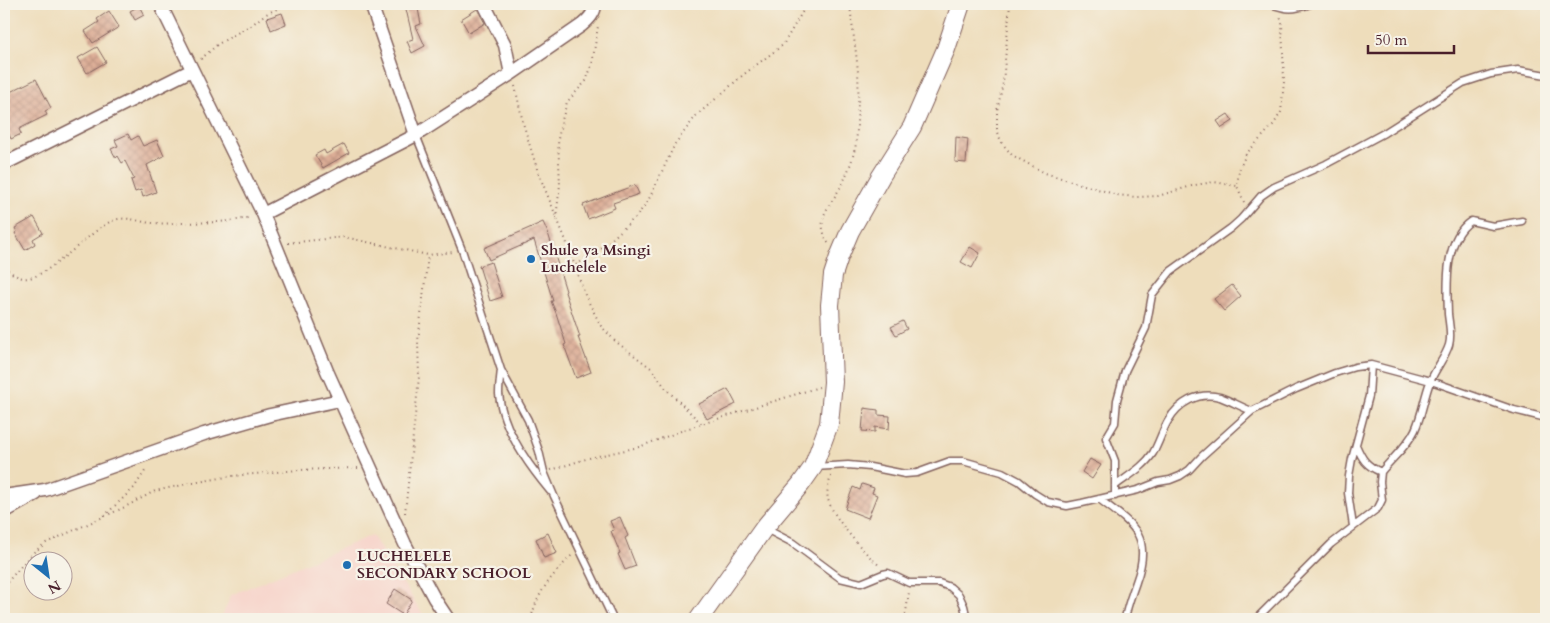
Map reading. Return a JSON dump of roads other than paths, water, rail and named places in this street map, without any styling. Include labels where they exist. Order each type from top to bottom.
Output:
[{"type":"main road","points":[[698,619],[764,528],[813,468],[829,424],[833,382],[830,305],[833,275],[850,231],[881,176],[912,127],[946,49],[960,4]]},
{"type":"street","points":[[160,4],[263,214],[340,400],[405,544],[434,598],[448,619]]},
{"type":"street","points":[[371,4],[416,135]]},
{"type":"street","points":[[484,4],[505,45],[512,74]]},
{"type":"street","points":[[263,214],[416,135],[512,74],[582,25],[590,17],[595,6]]},
{"type":"street","points":[[4,164],[192,70]]},
{"type":"street","points":[[4,512],[45,490],[204,434],[270,414],[340,400]]},
{"type":"street","points":[[4,496],[45,490]]},
{"type":"lane","points":[[1274,5],[1289,10],[1310,4]]},
{"type":"lane","points":[[1115,496],[1116,461],[1106,438],[1115,423],[1117,400],[1126,370],[1146,328],[1152,295],[1170,271],[1231,228],[1261,196],[1274,187],[1326,164],[1384,133],[1463,83],[1491,74],[1518,70],[1546,75]]},
{"type":"lane","points":[[416,135],[462,250],[501,370],[528,420],[544,472],[554,496],[613,619]]},
{"type":"lane","points":[[1256,619],[1331,544],[1378,508],[1382,500],[1381,472],[1399,454],[1415,430],[1431,381],[1449,344],[1449,257],[1456,240],[1466,224],[1471,221],[1493,226],[1522,221]]},
{"type":"lane","points":[[1353,526],[1348,493],[1352,459],[1369,396],[1372,365]]},
{"type":"lane","points":[[813,468],[848,465],[905,474],[917,473],[950,461],[963,462],[1002,472],[1019,481],[1048,502],[1067,506],[1138,490],[1180,476],[1252,412],[1296,389],[1335,373],[1355,367],[1372,365],[1431,381],[1514,410],[1546,418]]},
{"type":"lane","points":[[501,370],[500,404],[506,420],[530,468],[554,496]]},
{"type":"lane","points":[[1115,486],[1140,467],[1152,454],[1167,422],[1176,409],[1186,400],[1196,397],[1220,397],[1252,412]]},
{"type":"lane","points":[[1356,445],[1368,466],[1381,472]]},
{"type":"lane","points":[[1100,499],[1134,528],[1142,542],[1143,557],[1125,619]]},
{"type":"lane","points":[[764,528],[793,543],[840,578],[861,583],[888,573],[909,583],[939,582],[950,587],[959,595],[967,619]]},
{"type":"place","name":"Shule ya Msingi Luchelele","points":[[531,259]]},
{"type":"place","name":"LUCHELELE SECONDARY SCHOOL","points":[[347,565]]}]
